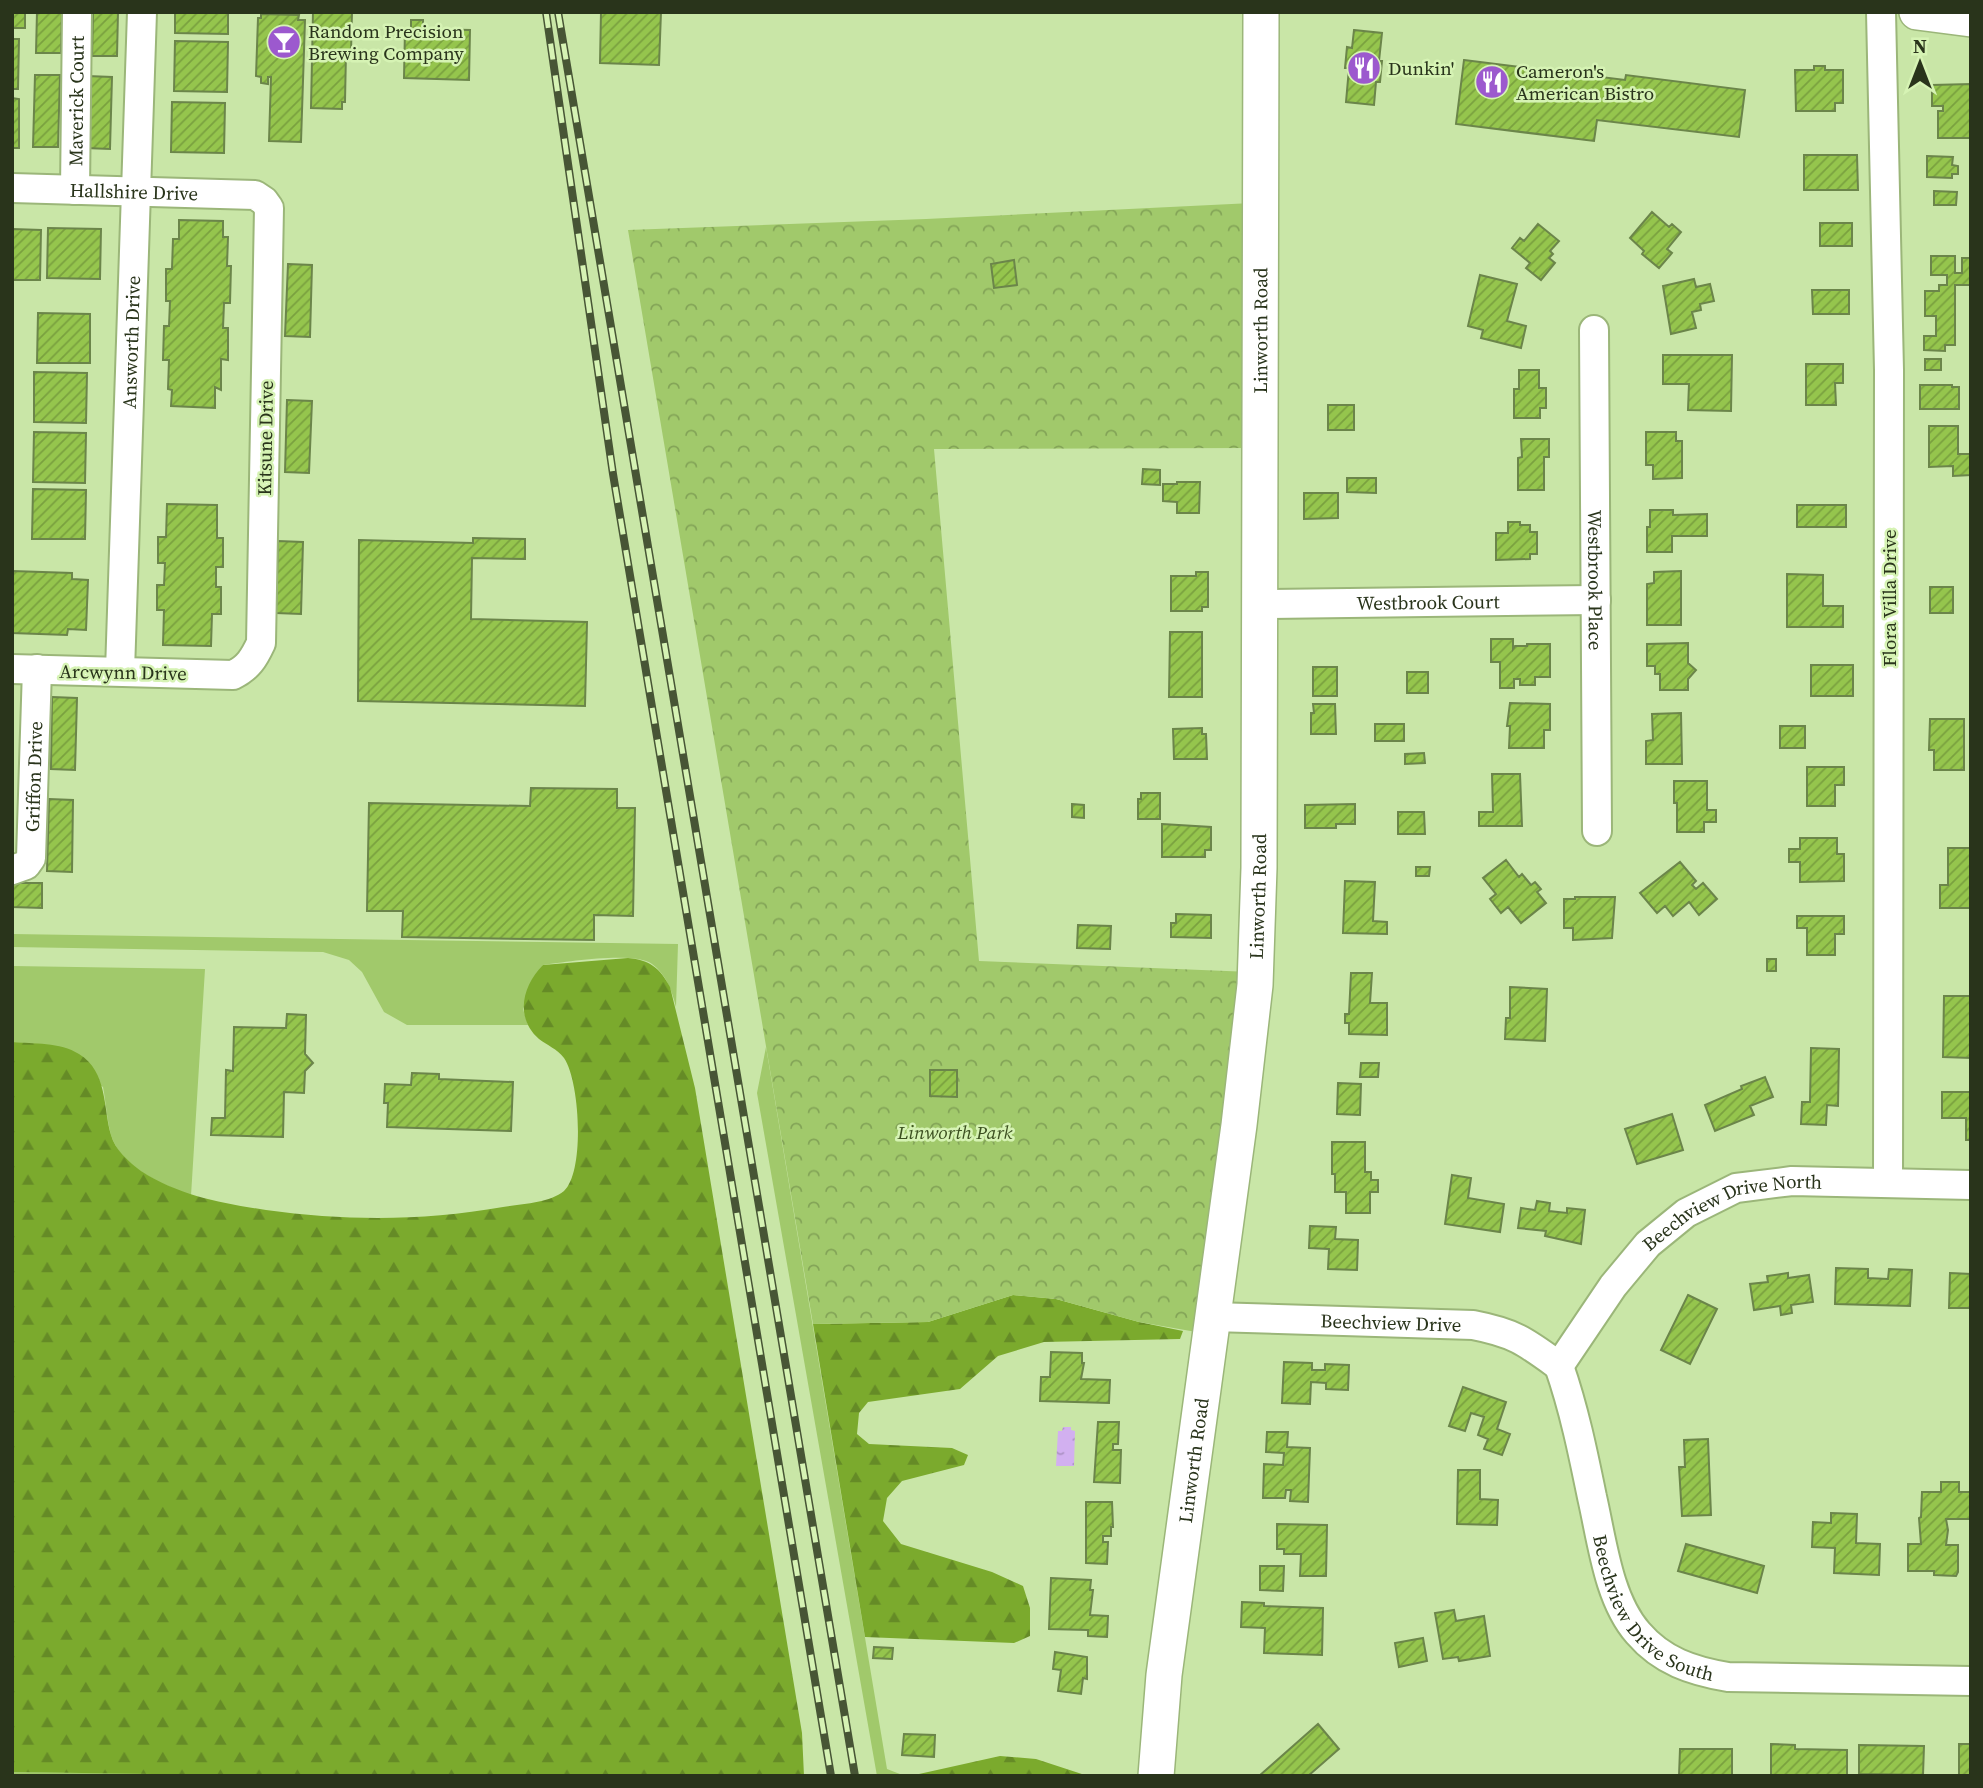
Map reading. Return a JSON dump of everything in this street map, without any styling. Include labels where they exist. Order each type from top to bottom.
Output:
[{"type":"main road","name":"Linworth Road","points":[[1156,1776],[1164,1675],[1239,1125],[1256,972],[1259,868],[1261,12]]},
{"type":"main road","points":[[1917,12],[1971,19]]},
{"type":"street","name":"Maverick Court","points":[[75,190],[77,12]]},
{"type":"street","name":"Answorth Drive","points":[[120,671],[142,12]]},
{"type":"street","name":"Flora Villa Drive","points":[[1881,12],[1889,370],[1888,1183]]},
{"type":"street","name":"Hallshire Drive","points":[[12,188],[255,195]]},
{"type":"street","name":"Kitsune Drive","points":[[233,675],[244,670],[261,643],[270,208],[255,195]]},
{"type":"street","name":"Westbrook Place","points":[[1594,330],[1597,831]]},
{"type":"street","name":"Westbrook Court","points":[[1260,604],[1596,600]]},
{"type":"street","name":"Arcwynn Drive","points":[[24,669],[233,675]]},
{"type":"street","name":"Griffon Drive","points":[[12,870],[26,865],[31,858],[24,669]]},
{"type":"street","name":"Beechview Drive North","points":[[1559,1366],[1612,1286],[1648,1244],[1686,1213],[1736,1188],[1792,1181],[1971,1185]]},
{"type":"street","name":"Beechview Drive","points":[[1213,1317],[1473,1325],[1498,1329],[1520,1338],[1559,1366]]},
{"type":"street","name":"Beechview Drive South","points":[[1559,1366],[1571,1400],[1606,1564],[1615,1591],[1637,1632],[1670,1661],[1697,1672],[1728,1677],[1971,1681]]},
{"type":"green space","name":"Linworth Park","points":[[1252,203],[1250,448],[934,449],[979,961],[1251,972],[1202,1333],[1139,1322],[1056,1299],[1013,1295],[928,1322],[813,1324],[628,230]]},
{"type":"green space","points":[[12,934],[678,944],[676,1007],[668,983],[652,964],[631,958],[599,958],[543,965],[523,1009],[528,1025],[407,1025],[384,1012],[362,972],[349,960],[323,952],[12,947]]},
{"type":"green space","points":[[628,958],[653,966],[670,987],[695,1088],[802,1733],[804,1776],[295,1776],[12,1772],[12,1042],[64,1047],[88,1062],[100,1080],[111,1135],[119,1151],[141,1171],[171,1187],[217,1201],[296,1214],[385,1218],[473,1212],[535,1202],[558,1195],[571,1181],[575,1165],[578,1126],[574,1086],[564,1058],[539,1039],[526,1021],[524,1001],[530,982],[543,965]]},
{"type":"green space","points":[[12,966],[205,969],[191,1196],[144,1173],[124,1157],[111,1135],[103,1087],[38,1044],[12,1042]]},
{"type":"green space","points":[[766,1047],[887,1769],[905,1776],[877,1776],[757,1093]]},
{"type":"green space","points":[[1013,1295],[1056,1299],[1183,1331],[1180,1339],[1044,1342],[998,1356],[960,1389],[868,1402],[859,1413],[857,1434],[869,1444],[952,1448],[968,1455],[964,1465],[902,1481],[887,1498],[883,1521],[901,1544],[992,1572],[1023,1586],[1030,1608],[1030,1636],[1014,1643],[865,1637],[813,1324],[928,1322]]},
{"type":"green space","points":[[1000,1756],[1036,1759],[1088,1776],[910,1776]]},
{"type":"green space","points":[[12,1772],[294,1775],[295,1776],[12,1776]]},
{"type":"water","points":[[1063,1427],[1071,1427],[1071,1430],[1075,1431],[1074,1466],[1056,1466],[1058,1431],[1062,1431]]},
{"type":"building","points":[[12,12],[25,12],[25,28],[12,28]]},
{"type":"building","points":[[37,12],[62,12],[61,53],[36,53]]},
{"type":"building","points":[[93,12],[118,12],[117,56],[92,56]]},
{"type":"building","points":[[175,12],[228,12],[228,34],[175,33]]},
{"type":"building","points":[[313,12],[352,12],[351,52],[346,52],[345,102],[342,102],[342,109],[311,108]]},
{"type":"building","points":[[601,12],[661,12],[659,65],[600,63]]},
{"type":"building","points":[[261,14],[299,15],[298,20],[305,20],[301,142],[269,141],[271,77],[268,77],[268,84],[261,83],[261,77],[256,76],[258,18],[261,18]]},
{"type":"building","points":[[411,20],[423,20],[423,29],[470,30],[469,80],[404,78],[405,29],[411,29]]},
{"type":"building","name":"Dunkin'","points":[[1354,30],[1382,33],[1380,82],[1376,82],[1374,105],[1346,102],[1349,68],[1345,68],[1347,47],[1352,48]]},
{"type":"building","points":[[12,39],[19,39],[18,89],[12,89]]},
{"type":"building","points":[[175,41],[228,42],[227,92],[174,91]]},
{"type":"building","points":[[1464,60],[1625,80],[1626,75],[1745,90],[1739,137],[1597,120],[1594,141],[1456,124]]},
{"type":"building","points":[[1814,66],[1825,66],[1825,70],[1843,70],[1843,103],[1835,103],[1835,111],[1796,111],[1795,70],[1814,70]]},
{"type":"building","points":[[35,75],[60,75],[58,147],[33,147]]},
{"type":"building","points":[[87,76],[112,77],[110,149],[85,148]]},
{"type":"building","points":[[1971,84],[1971,138],[1938,138],[1938,111],[1943,111],[1943,106],[1932,106],[1932,85]]},
{"type":"building","points":[[12,98],[19,99],[19,148],[12,148]]},
{"type":"building","points":[[172,102],[225,103],[224,153],[171,152]]},
{"type":"building","points":[[1804,155],[1857,155],[1858,190],[1804,190]]},
{"type":"building","points":[[1927,156],[1953,157],[1952,165],[1958,166],[1958,174],[1952,174],[1952,178],[1927,177]]},
{"type":"building","points":[[1934,191],[1957,192],[1956,205],[1934,205]]},
{"type":"building","points":[[1652,212],[1669,227],[1672,224],[1681,232],[1667,249],[1672,253],[1659,268],[1642,254],[1644,251],[1630,238]]},
{"type":"building","points":[[179,220],[223,221],[223,237],[228,237],[227,266],[231,266],[230,303],[224,303],[223,328],[228,328],[228,360],[221,359],[221,390],[215,387],[215,408],[171,406],[172,390],[168,389],[169,360],[163,360],[164,326],[169,326],[170,301],[166,301],[166,269],[172,269],[173,239],[179,239]]},
{"type":"building","points":[[1820,223],[1852,223],[1852,246],[1820,246]]},
{"type":"building","points":[[1538,224],[1559,241],[1550,251],[1553,254],[1549,258],[1555,263],[1541,280],[1526,268],[1530,263],[1512,248],[1520,238],[1524,241]]},
{"type":"building","points":[[48,228],[101,229],[100,279],[47,278]]},
{"type":"building","points":[[12,229],[41,230],[40,280],[12,280]]},
{"type":"building","points":[[1931,256],[1955,256],[1955,273],[1962,273],[1962,258],[1971,258],[1971,285],[1955,285],[1955,345],[1945,345],[1945,351],[1924,350],[1924,336],[1936,336],[1936,316],[1925,316],[1925,291],[1939,291],[1939,285],[1947,285],[1947,275],[1931,275]]},
{"type":"building","points":[[1014,260],[1017,285],[994,288],[991,264]]},
{"type":"building","points":[[288,264],[312,265],[310,337],[285,336]]},
{"type":"building","points":[[1480,275],[1517,284],[1507,321],[1526,326],[1521,348],[1481,338],[1483,330],[1468,326]]},
{"type":"building","points":[[1694,279],[1696,287],[1710,284],[1714,301],[1700,304],[1701,310],[1692,312],[1696,328],[1671,334],[1663,286]]},
{"type":"building","points":[[1812,290],[1849,290],[1849,314],[1813,314]]},
{"type":"building","points":[[38,313],[90,314],[90,363],[37,363]]},
{"type":"building","points":[[1663,355],[1732,355],[1731,411],[1688,410],[1689,384],[1663,384]]},
{"type":"building","points":[[1925,359],[1941,359],[1941,370],[1925,370]]},
{"type":"building","points":[[1806,364],[1843,364],[1843,383],[1835,383],[1836,405],[1806,405]]},
{"type":"building","points":[[1519,370],[1539,370],[1539,388],[1546,388],[1546,408],[1540,408],[1540,418],[1514,418],[1514,389],[1519,389]]},
{"type":"building","points":[[34,372],[87,373],[86,423],[34,422]]},
{"type":"building","points":[[1920,385],[1959,387],[1959,409],[1920,409]]},
{"type":"building","points":[[287,400],[312,401],[309,473],[285,472]]},
{"type":"building","points":[[1328,405],[1354,405],[1354,430],[1328,430]]},
{"type":"building","points":[[1929,426],[1958,426],[1958,454],[1971,454],[1971,475],[1953,476],[1953,466],[1929,467]]},
{"type":"building","points":[[34,432],[86,433],[85,483],[33,482]]},
{"type":"building","points":[[1646,432],[1676,432],[1676,441],[1682,441],[1682,478],[1653,479],[1653,465],[1646,465]]},
{"type":"building","points":[[1521,439],[1549,439],[1549,457],[1544,457],[1544,490],[1518,490]]},
{"type":"building","points":[[1143,469],[1160,470],[1160,485],[1142,484]]},
{"type":"building","points":[[1347,478],[1376,478],[1376,493],[1347,492]]},
{"type":"building","points":[[1200,482],[1199,513],[1177,513],[1177,502],[1163,501],[1163,484]]},
{"type":"building","points":[[33,489],[86,490],[85,539],[32,539]]},
{"type":"building","points":[[1304,493],[1338,493],[1338,518],[1304,519]]},
{"type":"building","points":[[167,504],[217,505],[217,538],[223,538],[223,567],[216,567],[216,587],[221,587],[221,614],[212,614],[211,646],[163,645],[164,610],[157,610],[157,585],[164,585],[165,563],[158,563],[158,537],[166,537]]},
{"type":"building","points":[[1797,505],[1846,505],[1846,527],[1797,527]]},
{"type":"building","points":[[1650,510],[1673,510],[1673,515],[1707,514],[1707,536],[1672,536],[1672,552],[1647,552]]},
{"type":"building","points":[[1508,522],[1530,525],[1530,532],[1537,532],[1537,554],[1530,554],[1530,559],[1496,560],[1496,533],[1508,533]]},
{"type":"building","points":[[473,538],[525,539],[525,559],[472,558],[471,619],[587,622],[585,706],[358,701],[359,540],[473,543]]},
{"type":"building","points":[[278,541],[303,542],[301,614],[276,613]]},
{"type":"building","points":[[12,571],[72,573],[72,579],[88,580],[86,630],[68,629],[67,635],[12,633]]},
{"type":"building","points":[[1681,571],[1681,625],[1647,625],[1647,584],[1654,583],[1654,572]]},
{"type":"building","points":[[1196,572],[1208,572],[1208,607],[1202,607],[1202,611],[1171,611],[1171,576],[1196,576]]},
{"type":"building","points":[[1787,574],[1823,575],[1823,606],[1843,606],[1843,627],[1787,627]]},
{"type":"building","points":[[1930,587],[1953,587],[1953,613],[1930,613]]},
{"type":"building","points":[[1170,632],[1202,632],[1202,697],[1169,697]]},
{"type":"building","points":[[1491,639],[1513,639],[1513,649],[1515,646],[1527,644],[1550,644],[1550,677],[1535,677],[1535,685],[1520,685],[1520,679],[1514,679],[1514,688],[1500,688],[1500,662],[1491,662]]},
{"type":"building","points":[[1688,643],[1688,663],[1696,670],[1688,679],[1688,690],[1660,690],[1660,674],[1655,674],[1655,666],[1647,666],[1647,644]]},
{"type":"building","points":[[1811,665],[1853,665],[1853,696],[1811,696]]},
{"type":"building","points":[[1313,667],[1337,667],[1337,696],[1313,696]]},
{"type":"building","points":[[1407,672],[1428,672],[1428,693],[1407,693]]},
{"type":"building","points":[[52,697],[77,698],[75,770],[51,769]]},
{"type":"building","points":[[1510,703],[1550,704],[1550,730],[1544,730],[1544,748],[1509,748],[1510,726],[1507,726]]},
{"type":"building","points":[[1313,704],[1335,704],[1336,734],[1311,734]]},
{"type":"building","points":[[1681,713],[1682,764],[1646,764],[1646,741],[1653,740],[1652,714]]},
{"type":"building","points":[[1930,719],[1964,719],[1964,770],[1934,770],[1934,750],[1929,750]]},
{"type":"building","points":[[1375,724],[1404,724],[1404,741],[1375,741]]},
{"type":"building","points":[[1780,726],[1805,726],[1805,748],[1780,748]]},
{"type":"building","points":[[1202,728],[1202,734],[1206,734],[1207,759],[1174,759],[1173,729]]},
{"type":"building","points":[[1424,753],[1425,763],[1405,764],[1405,754]]},
{"type":"building","points":[[1807,767],[1844,767],[1844,785],[1835,785],[1835,806],[1807,806]]},
{"type":"building","points":[[1492,774],[1520,774],[1522,826],[1479,826],[1479,812],[1493,812]]},
{"type":"building","points":[[1674,781],[1707,781],[1707,810],[1716,810],[1716,822],[1704,822],[1704,832],[1677,832]]},
{"type":"building","points":[[531,788],[617,789],[617,808],[635,808],[633,916],[594,915],[594,940],[402,937],[403,911],[367,911],[369,803],[530,806]]},
{"type":"building","points":[[1141,793],[1160,793],[1160,819],[1138,819],[1138,799],[1141,799]]},
{"type":"building","points":[[49,799],[73,800],[72,872],[47,871]]},
{"type":"building","points":[[1072,804],[1084,805],[1084,818],[1072,817]]},
{"type":"building","points":[[1355,804],[1355,824],[1336,824],[1336,828],[1305,828],[1305,805]]},
{"type":"building","points":[[1398,812],[1424,812],[1425,834],[1398,834]]},
{"type":"building","points":[[1162,824],[1211,827],[1211,850],[1205,850],[1205,857],[1162,857]]},
{"type":"building","points":[[1800,838],[1837,838],[1837,854],[1844,854],[1844,881],[1800,882],[1800,862],[1789,862],[1789,849],[1800,849]]},
{"type":"building","points":[[1948,848],[1971,848],[1971,908],[1940,908],[1940,885],[1948,885]]},
{"type":"building","points":[[1506,860],[1519,877],[1522,874],[1531,885],[1535,882],[1541,889],[1537,892],[1546,903],[1521,923],[1508,907],[1501,913],[1490,899],[1496,894],[1483,878]]},
{"type":"building","points":[[1680,862],[1696,881],[1692,885],[1696,889],[1703,883],[1717,899],[1699,915],[1689,902],[1673,916],[1665,906],[1657,913],[1640,893]]},
{"type":"building","points":[[1416,867],[1430,867],[1429,876],[1416,876]]},
{"type":"building","points":[[1345,881],[1375,882],[1373,921],[1387,922],[1387,934],[1343,933]]},
{"type":"building","points":[[12,883],[42,883],[42,908],[12,907]]},
{"type":"building","points":[[1615,897],[1612,938],[1573,940],[1573,928],[1564,928],[1564,899]]},
{"type":"building","points":[[1176,914],[1211,915],[1211,938],[1171,937],[1171,923],[1176,923]]},
{"type":"building","points":[[1797,916],[1844,916],[1844,934],[1835,934],[1835,955],[1807,955],[1807,928],[1797,928]]},
{"type":"building","points":[[1078,925],[1111,926],[1110,949],[1077,948]]},
{"type":"building","points":[[1767,959],[1776,959],[1776,971],[1767,971]]},
{"type":"building","points":[[1351,973],[1372,973],[1370,1003],[1387,1003],[1387,1035],[1349,1034],[1349,1023],[1345,1023],[1345,1014],[1349,1014]]},
{"type":"building","points":[[1510,987],[1547,989],[1545,1041],[1505,1039],[1506,1018],[1510,1018]]},
{"type":"building","points":[[1944,996],[1971,996],[1971,1058],[1943,1057]]},
{"type":"building","points":[[287,1014],[306,1015],[305,1054],[313,1063],[305,1071],[304,1093],[284,1092],[283,1137],[211,1135],[212,1118],[225,1118],[226,1070],[233,1071],[234,1027],[286,1028]]},
{"type":"building","points":[[1811,1048],[1839,1049],[1838,1106],[1827,1105],[1826,1125],[1801,1124],[1802,1102],[1810,1102]]},
{"type":"building","points":[[1361,1063],[1379,1063],[1378,1077],[1360,1077]]},
{"type":"building","points":[[930,1070],[957,1070],[957,1097],[930,1096]]},
{"type":"building","points":[[412,1073],[439,1074],[439,1079],[513,1082],[511,1131],[387,1127],[388,1103],[384,1103],[385,1084],[411,1085]]},
{"type":"building","points":[[1765,1077],[1773,1097],[1750,1106],[1754,1115],[1715,1131],[1705,1105]]},
{"type":"building","points":[[1338,1083],[1361,1084],[1360,1115],[1337,1114]]},
{"type":"building","points":[[1942,1092],[1971,1092],[1971,1140],[1966,1140],[1966,1118],[1942,1118]]},
{"type":"building","points":[[1672,1114],[1683,1150],[1637,1164],[1625,1129]]},
{"type":"building","points":[[1332,1142],[1365,1142],[1365,1172],[1371,1172],[1371,1180],[1378,1180],[1378,1192],[1370,1192],[1370,1213],[1346,1213],[1346,1192],[1335,1192]]},
{"type":"building","points":[[1452,1175],[1471,1178],[1468,1198],[1504,1204],[1500,1232],[1445,1224]]},
{"type":"building","points":[[1537,1201],[1550,1203],[1549,1211],[1567,1213],[1567,1208],[1585,1210],[1581,1244],[1545,1236],[1546,1231],[1518,1228],[1521,1208],[1535,1210]]},
{"type":"building","points":[[1310,1226],[1336,1227],[1335,1239],[1358,1240],[1357,1270],[1328,1269],[1329,1249],[1309,1248]]},
{"type":"building","points":[[1836,1268],[1868,1269],[1868,1278],[1888,1279],[1889,1269],[1912,1270],[1910,1306],[1835,1304]]},
{"type":"building","points":[[1788,1273],[1788,1278],[1809,1275],[1813,1302],[1791,1305],[1792,1313],[1781,1315],[1780,1306],[1754,1310],[1750,1284],[1768,1282],[1767,1276]]},
{"type":"building","points":[[1950,1273],[1971,1274],[1971,1308],[1949,1308]]},
{"type":"building","points":[[1688,1295],[1717,1309],[1690,1364],[1661,1350]]},
{"type":"building","points":[[1051,1352],[1082,1353],[1084,1363],[1081,1379],[1110,1380],[1109,1403],[1040,1401],[1041,1377],[1050,1377]]},
{"type":"building","points":[[1284,1362],[1312,1363],[1312,1370],[1325,1370],[1325,1364],[1349,1365],[1348,1390],[1326,1389],[1326,1383],[1311,1382],[1310,1404],[1282,1403]]},
{"type":"building","points":[[1463,1387],[1506,1402],[1497,1429],[1510,1434],[1502,1455],[1484,1449],[1488,1439],[1478,1435],[1484,1417],[1471,1413],[1465,1431],[1449,1426]]},
{"type":"building","points":[[1098,1422],[1119,1422],[1118,1444],[1113,1444],[1113,1450],[1121,1450],[1120,1483],[1094,1482]]},
{"type":"building","points":[[1267,1432],[1288,1432],[1287,1447],[1310,1448],[1308,1502],[1290,1501],[1291,1490],[1286,1490],[1285,1498],[1263,1498],[1264,1464],[1283,1465],[1284,1453],[1266,1452]]},
{"type":"building","points":[[1708,1439],[1711,1515],[1682,1516],[1679,1467],[1685,1467],[1684,1440]]},
{"type":"building","points":[[1458,1470],[1480,1470],[1480,1499],[1498,1500],[1497,1525],[1457,1524]]},
{"type":"building","points":[[1941,1482],[1959,1482],[1959,1492],[1971,1492],[1971,1519],[1946,1519],[1946,1545],[1958,1545],[1956,1576],[1934,1575],[1934,1571],[1908,1571],[1908,1544],[1921,1544],[1919,1518],[1922,1492],[1941,1492]]},
{"type":"building","points":[[1086,1502],[1112,1502],[1111,1536],[1103,1536],[1103,1542],[1108,1542],[1107,1564],[1086,1563]]},
{"type":"building","points":[[1831,1513],[1857,1514],[1856,1543],[1880,1544],[1879,1575],[1834,1573],[1835,1548],[1812,1547],[1813,1522],[1831,1523]]},
{"type":"building","points":[[1277,1524],[1327,1525],[1326,1576],[1300,1576],[1301,1554],[1284,1554],[1284,1549],[1277,1549]]},
{"type":"building","points":[[1686,1544],[1764,1566],[1757,1593],[1678,1571]]},
{"type":"building","points":[[1260,1566],[1284,1566],[1283,1591],[1260,1590]]},
{"type":"building","points":[[1051,1578],[1091,1580],[1090,1590],[1093,1590],[1090,1615],[1108,1616],[1107,1637],[1088,1636],[1088,1630],[1049,1629]]},
{"type":"building","points":[[1242,1602],[1264,1603],[1264,1606],[1323,1608],[1322,1655],[1264,1653],[1265,1628],[1241,1627]]},
{"type":"building","points":[[1454,1610],[1456,1621],[1484,1616],[1490,1656],[1459,1661],[1458,1657],[1443,1659],[1435,1613]]},
{"type":"building","points":[[1423,1638],[1427,1661],[1399,1667],[1395,1643]]},
{"type":"building","points":[[874,1647],[893,1648],[892,1659],[873,1658]]},
{"type":"building","points":[[1055,1652],[1087,1657],[1087,1679],[1083,1678],[1081,1694],[1058,1691],[1061,1670],[1053,1669]]},
{"type":"building","points":[[1318,1724],[1339,1749],[1308,1776],[1259,1776]]},
{"type":"building","points":[[904,1734],[935,1735],[934,1757],[902,1755]]},
{"type":"building","points":[[1771,1744],[1795,1745],[1795,1749],[1847,1750],[1847,1776],[1771,1775]]},
{"type":"building","points":[[1959,1744],[1971,1744],[1971,1776],[1959,1776]]},
{"type":"building","points":[[1859,1745],[1924,1746],[1923,1775],[1859,1774]]},
{"type":"building","points":[[1680,1749],[1732,1749],[1732,1776],[1679,1776]]},
{"type":"railway","points":[[546,12],[613,474],[831,1776]]},
{"type":"railway","points":[[558,12],[855,1776]]},
{"type":"place","name":"Random Precision Brewing Company","points":[[284,42]]},
{"type":"place","name":"Dunkin'","points":[[1364,68]]},
{"type":"place","name":"Cameron's American Bistro","points":[[1492,82]]}]
